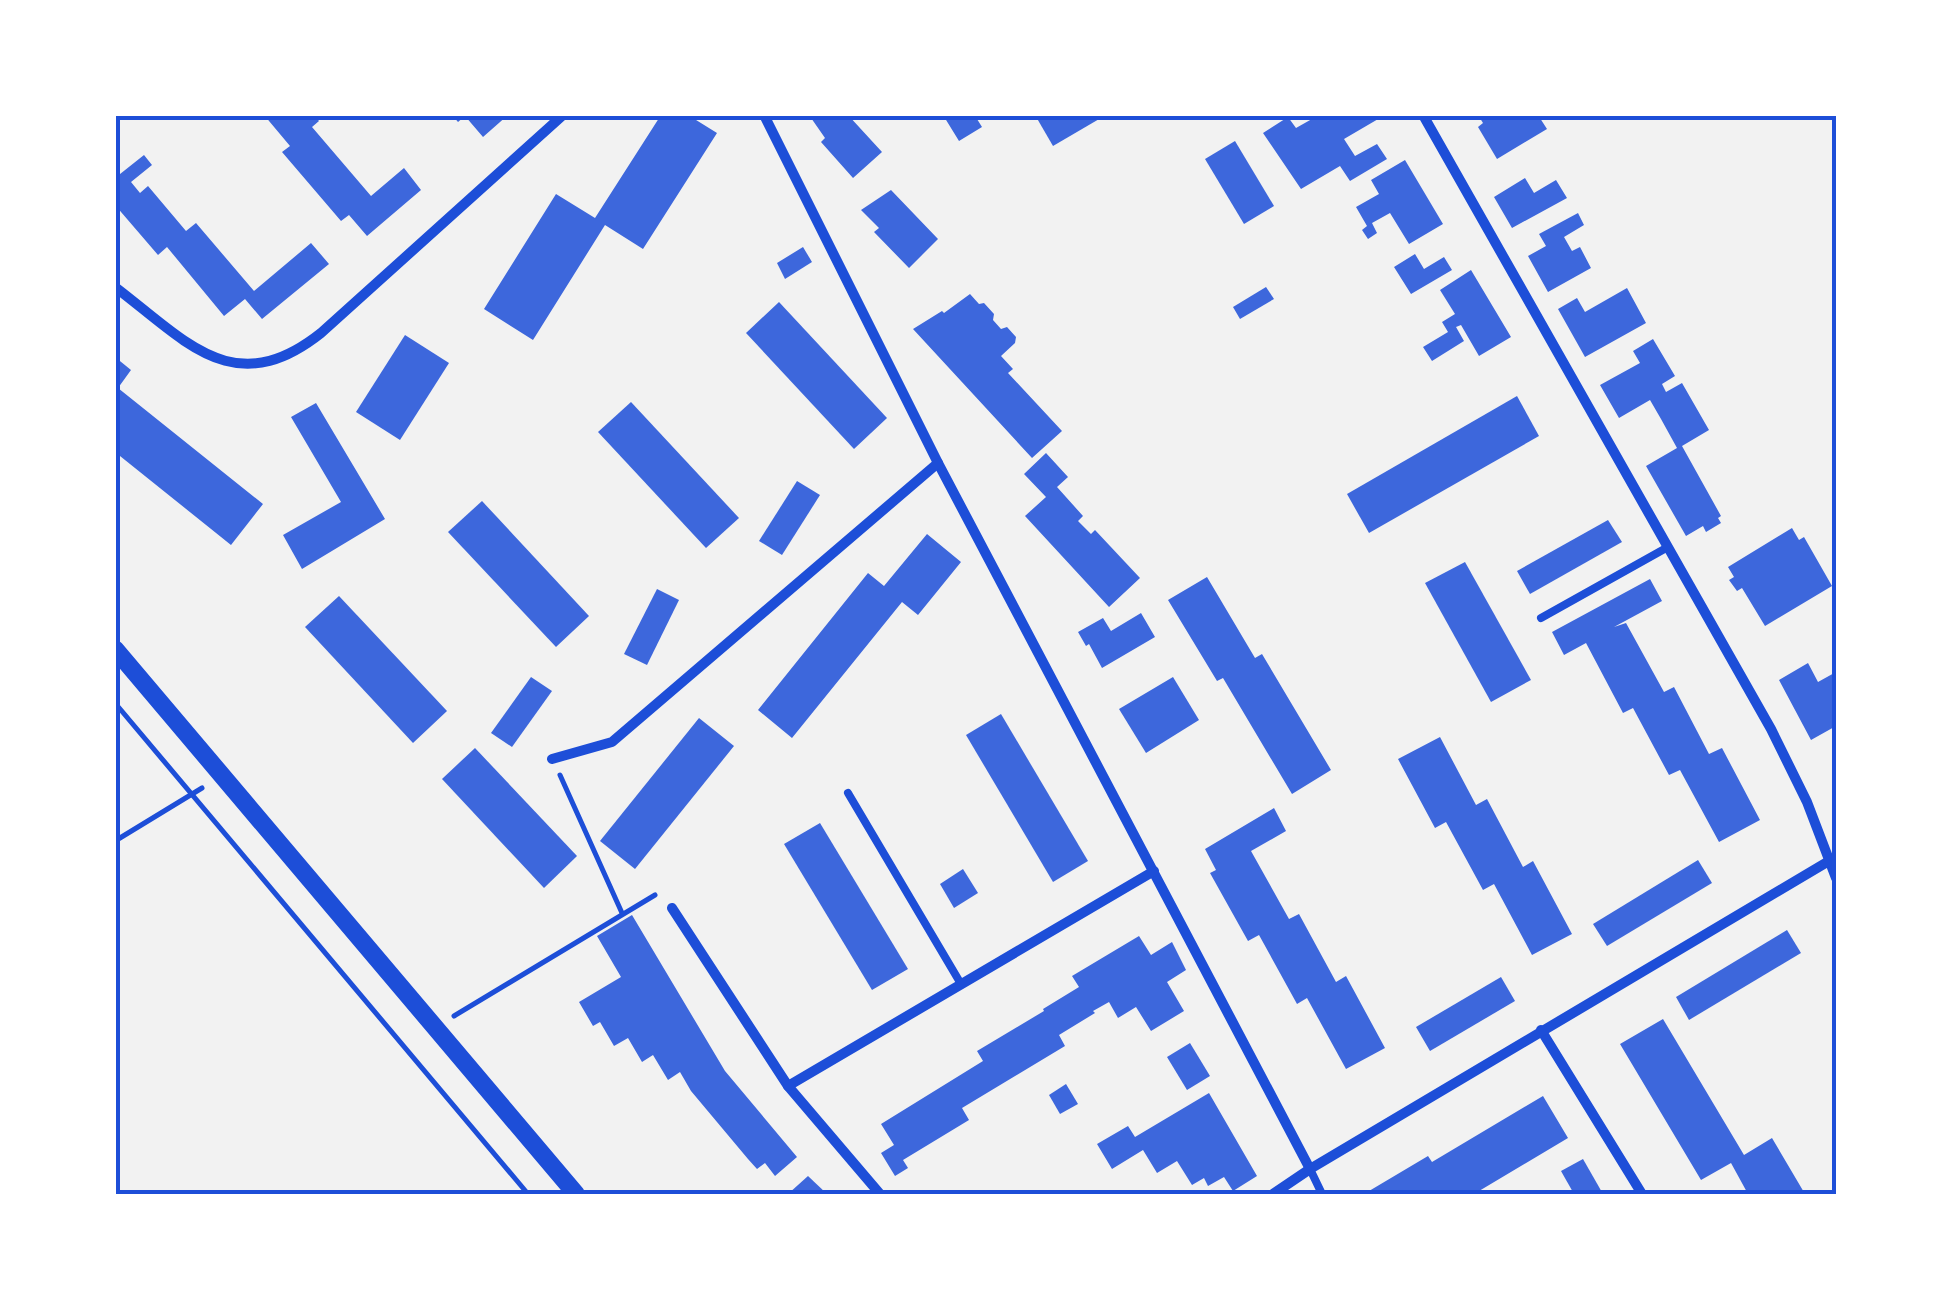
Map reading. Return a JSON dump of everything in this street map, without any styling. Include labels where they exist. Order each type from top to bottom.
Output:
[{"type":"street","points":[[115,287],[204,354],[235,364],[269,364],[285,358],[312,340],[564,115]]},
{"type":"street","points":[[764,115],[938,462],[1310,1169]]},
{"type":"street","points":[[1423,115],[1787,760],[1833,859],[1836,878]]},
{"type":"street","points":[[552,759],[612,742],[938,462]]},
{"type":"street","points":[[115,649],[576,1194]]},
{"type":"street","points":[[1273,1194],[1833,859]]},
{"type":"street","points":[[788,1086],[1154,871]]},
{"type":"street","points":[[672,908],[788,1086],[880,1194]]},
{"type":"street","points":[[1542,1030],[1642,1194]]},
{"type":"lane","points":[[1542,618],[1668,547]]},
{"type":"lane","points":[[848,793],[960,984]]},
{"type":"lane","points":[[1310,1169],[1322,1194]]},
{"type":"path","points":[[115,703],[528,1194]]},
{"type":"path","points":[[552,759],[622,913]]},
{"type":"path","points":[[115,841],[192,794]]},
{"type":"path","points":[[434,1028],[662,891],[672,908]]},
{"type":"building","points":[[264,115],[314,115],[319,121],[312,127],[371,196],[404,168],[421,190],[367,236],[349,215],[341,221],[282,152],[290,146]]},
{"type":"building","points":[[452,115],[508,115],[483,137],[465,116],[458,122]]},
{"type":"building","points":[[661,115],[688,115],[717,133],[643,249],[605,225],[533,340],[484,309],[556,194],[595,218]]},
{"type":"building","points":[[809,115],[848,115],[882,152],[853,178],[821,142],[825,138]]},
{"type":"building","points":[[943,115],[984,115],[977,119],[982,127],[959,141]]},
{"type":"building","points":[[1035,115],[1106,115],[1053,146]]},
{"type":"building","points":[[1319,115],[1385,115],[1344,139],[1355,156],[1377,144],[1387,159],[1350,181],[1340,166],[1301,189],[1263,133],[1288,117],[1296,128]]},
{"type":"building","points":[[1478,115],[1538,115],[1547,129],[1497,159],[1478,127],[1483,123]]},
{"type":"building","points":[[1235,141],[1274,206],[1244,224],[1205,159]]},
{"type":"building","points":[[144,155],[152,165],[131,182],[140,193],[148,186],[186,231],[196,223],[254,291],[311,243],[329,264],[262,319],[245,299],[224,316],[167,247],[158,255],[115,205],[115,178]]},
{"type":"building","points":[[1405,160],[1443,224],[1409,244],[1390,213],[1372,223],[1377,233],[1368,239],[1362,230],[1367,226],[1356,207],[1379,194],[1371,180]]},
{"type":"building","points":[[1525,178],[1534,193],[1556,180],[1567,198],[1512,228],[1494,197]]},
{"type":"building","points":[[891,190],[938,239],[909,268],[874,232],[879,228],[861,210]]},
{"type":"building","points":[[1578,213],[1584,225],[1564,237],[1572,251],[1580,247],[1591,268],[1548,292],[1528,256],[1546,246],[1539,234]]},
{"type":"building","points":[[803,247],[812,262],[785,279],[777,263]]},
{"type":"building","points":[[1415,254],[1424,269],[1444,257],[1452,270],[1411,294],[1394,267]]},
{"type":"building","points":[[1471,270],[1511,337],[1479,356],[1461,325],[1456,327],[1464,341],[1432,361],[1423,347],[1448,332],[1442,322],[1455,314],[1440,290]]},
{"type":"building","points":[[1266,287],[1274,299],[1240,319],[1233,307]]},
{"type":"building","points":[[1627,288],[1646,323],[1585,357],[1558,309],[1577,298],[1585,312]]},
{"type":"building","points":[[970,294],[994,314],[993,320],[1001,329],[1007,327],[1016,337],[1001,356],[1013,369],[1008,373],[1062,431],[1032,458],[913,329]]},
{"type":"building","points":[[779,302],[887,418],[854,449],[746,333]]},
{"type":"building","points":[[405,335],[449,363],[400,440],[356,412]]},
{"type":"building","points":[[1653,339],[1675,376],[1662,384],[1666,392],[1682,383],[1709,430],[1682,446],[1721,516],[1721,523],[1706,532],[1703,526],[1686,536],[1646,466],[1677,448],[1650,400],[1619,418],[1600,385],[1640,363],[1633,351]]},
{"type":"building","points":[[115,357],[131,370],[118,388],[263,504],[231,545],[115,452]]},
{"type":"building","points":[[1517,396],[1539,436],[1369,533],[1347,494]]},
{"type":"building","points":[[631,402],[739,518],[706,548],[598,432]]},
{"type":"building","points":[[316,403],[385,519],[302,569],[283,535],[341,502],[291,417]]},
{"type":"building","points":[[1046,453],[1068,477],[1057,487],[1083,516],[1078,521],[1091,534],[1095,530],[1140,578],[1109,607],[1025,516],[1046,497],[1024,474]]},
{"type":"building","points":[[797,481],[820,495],[782,555],[759,541]]},
{"type":"building","points":[[482,501],[589,616],[556,647],[448,532]]},
{"type":"building","points":[[1608,520],[1622,542],[1530,594],[1517,571]]},
{"type":"building","points":[[1792,528],[1799,540],[1804,537],[1832,586],[1765,626],[1742,588],[1737,591],[1729,580],[1734,577],[1728,567]]},
{"type":"building","points":[[927,534],[961,562],[918,615],[902,602],[792,738],[758,710],[868,573],[884,586]]},
{"type":"building","points":[[1465,562],[1531,680],[1491,702],[1425,583]]},
{"type":"building","points":[[1207,577],[1255,658],[1262,654],[1331,770],[1292,794],[1223,678],[1217,681],[1168,600]]},
{"type":"building","points":[[1650,579],[1662,601],[1614,627],[1626,623],[1664,692],[1674,687],[1709,754],[1722,748],[1760,820],[1719,842],[1680,770],[1669,775],[1633,708],[1623,713],[1586,643],[1564,655],[1552,632]]},
{"type":"building","points":[[657,589],[679,600],[647,665],[624,654]]},
{"type":"building","points":[[339,596],[447,711],[413,743],[305,627]]},
{"type":"building","points":[[1141,613],[1155,637],[1102,668],[1078,632],[1103,618],[1111,631]]},
{"type":"building","points":[[1808,663],[1818,682],[1836,672],[1836,726],[1811,740],[1779,680]]},
{"type":"building","points":[[531,677],[552,691],[512,747],[491,733]]},
{"type":"building","points":[[1173,677],[1199,720],[1146,753],[1119,709]]},
{"type":"building","points":[[1001,714],[1088,861],[1053,882],[966,735]]},
{"type":"building","points":[[699,718],[734,746],[635,869],[600,841]]},
{"type":"building","points":[[1440,737],[1476,805],[1487,799],[1523,867],[1533,861],[1572,934],[1532,955],[1494,884],[1483,890],[1446,822],[1435,828],[1398,759]]},
{"type":"building","points":[[475,748],[577,856],[544,888],[442,779]]},
{"type":"building","points":[[1274,808],[1286,831],[1251,851],[1289,919],[1299,914],[1336,982],[1346,976],[1385,1048],[1346,1069],[1307,998],[1297,1004],[1259,935],[1248,941],[1210,873],[1216,870],[1205,849]]},
{"type":"building","points":[[820,823],[908,969],[872,990],[784,844]]},
{"type":"building","points":[[1698,860],[1712,883],[1607,946],[1593,924]]},
{"type":"building","points":[[963,869],[978,893],[954,908],[940,884]]},
{"type":"building","points":[[632,915],[725,1071],[797,1157],[775,1176],[765,1163],[757,1169],[691,1091],[680,1072],[668,1080],[653,1055],[642,1062],[628,1038],[614,1046],[600,1022],[593,1026],[579,1002],[621,977],[597,936]]},
{"type":"building","points":[[1787,930],[1801,953],[1689,1020],[1676,997]]},
{"type":"building","points":[[1139,936],[1151,955],[1172,942],[1186,970],[1167,982],[1184,1011],[1151,1031],[1136,1007],[1118,1018],[1109,1002],[1093,1011],[1059,1035],[1065,1046],[962,1108],[969,1120],[903,1160],[908,1168],[895,1176],[881,1153],[894,1145],[881,1124],[983,1061],[977,1051],[1079,987],[1072,976]]},
{"type":"building","points":[[1501,977],[1515,1001],[1430,1051],[1416,1027]]},
{"type":"building","points":[[1663,1019],[1744,1155],[1772,1138],[1805,1194],[1748,1194],[1731,1163],[1701,1180],[1620,1044]]},
{"type":"building","points":[[1190,1043],[1210,1076],[1187,1090],[1167,1057]]},
{"type":"building","points":[[1066,1084],[1078,1104],[1060,1114],[1049,1095]]},
{"type":"building","points":[[1209,1093],[1257,1176],[1233,1191],[1224,1177],[1208,1186],[1204,1178],[1192,1185],[1177,1161],[1157,1173],[1143,1150],[1112,1169],[1097,1144],[1128,1126],[1135,1137]]},
{"type":"building","points":[[1543,1096],[1568,1138],[1474,1194],[1364,1194],[1428,1156],[1432,1162]]},
{"type":"building","points":[[1583,1159],[1603,1194],[1574,1194],[1561,1171]]},
{"type":"building","points":[[808,1176],[827,1194],[788,1194]]}]
